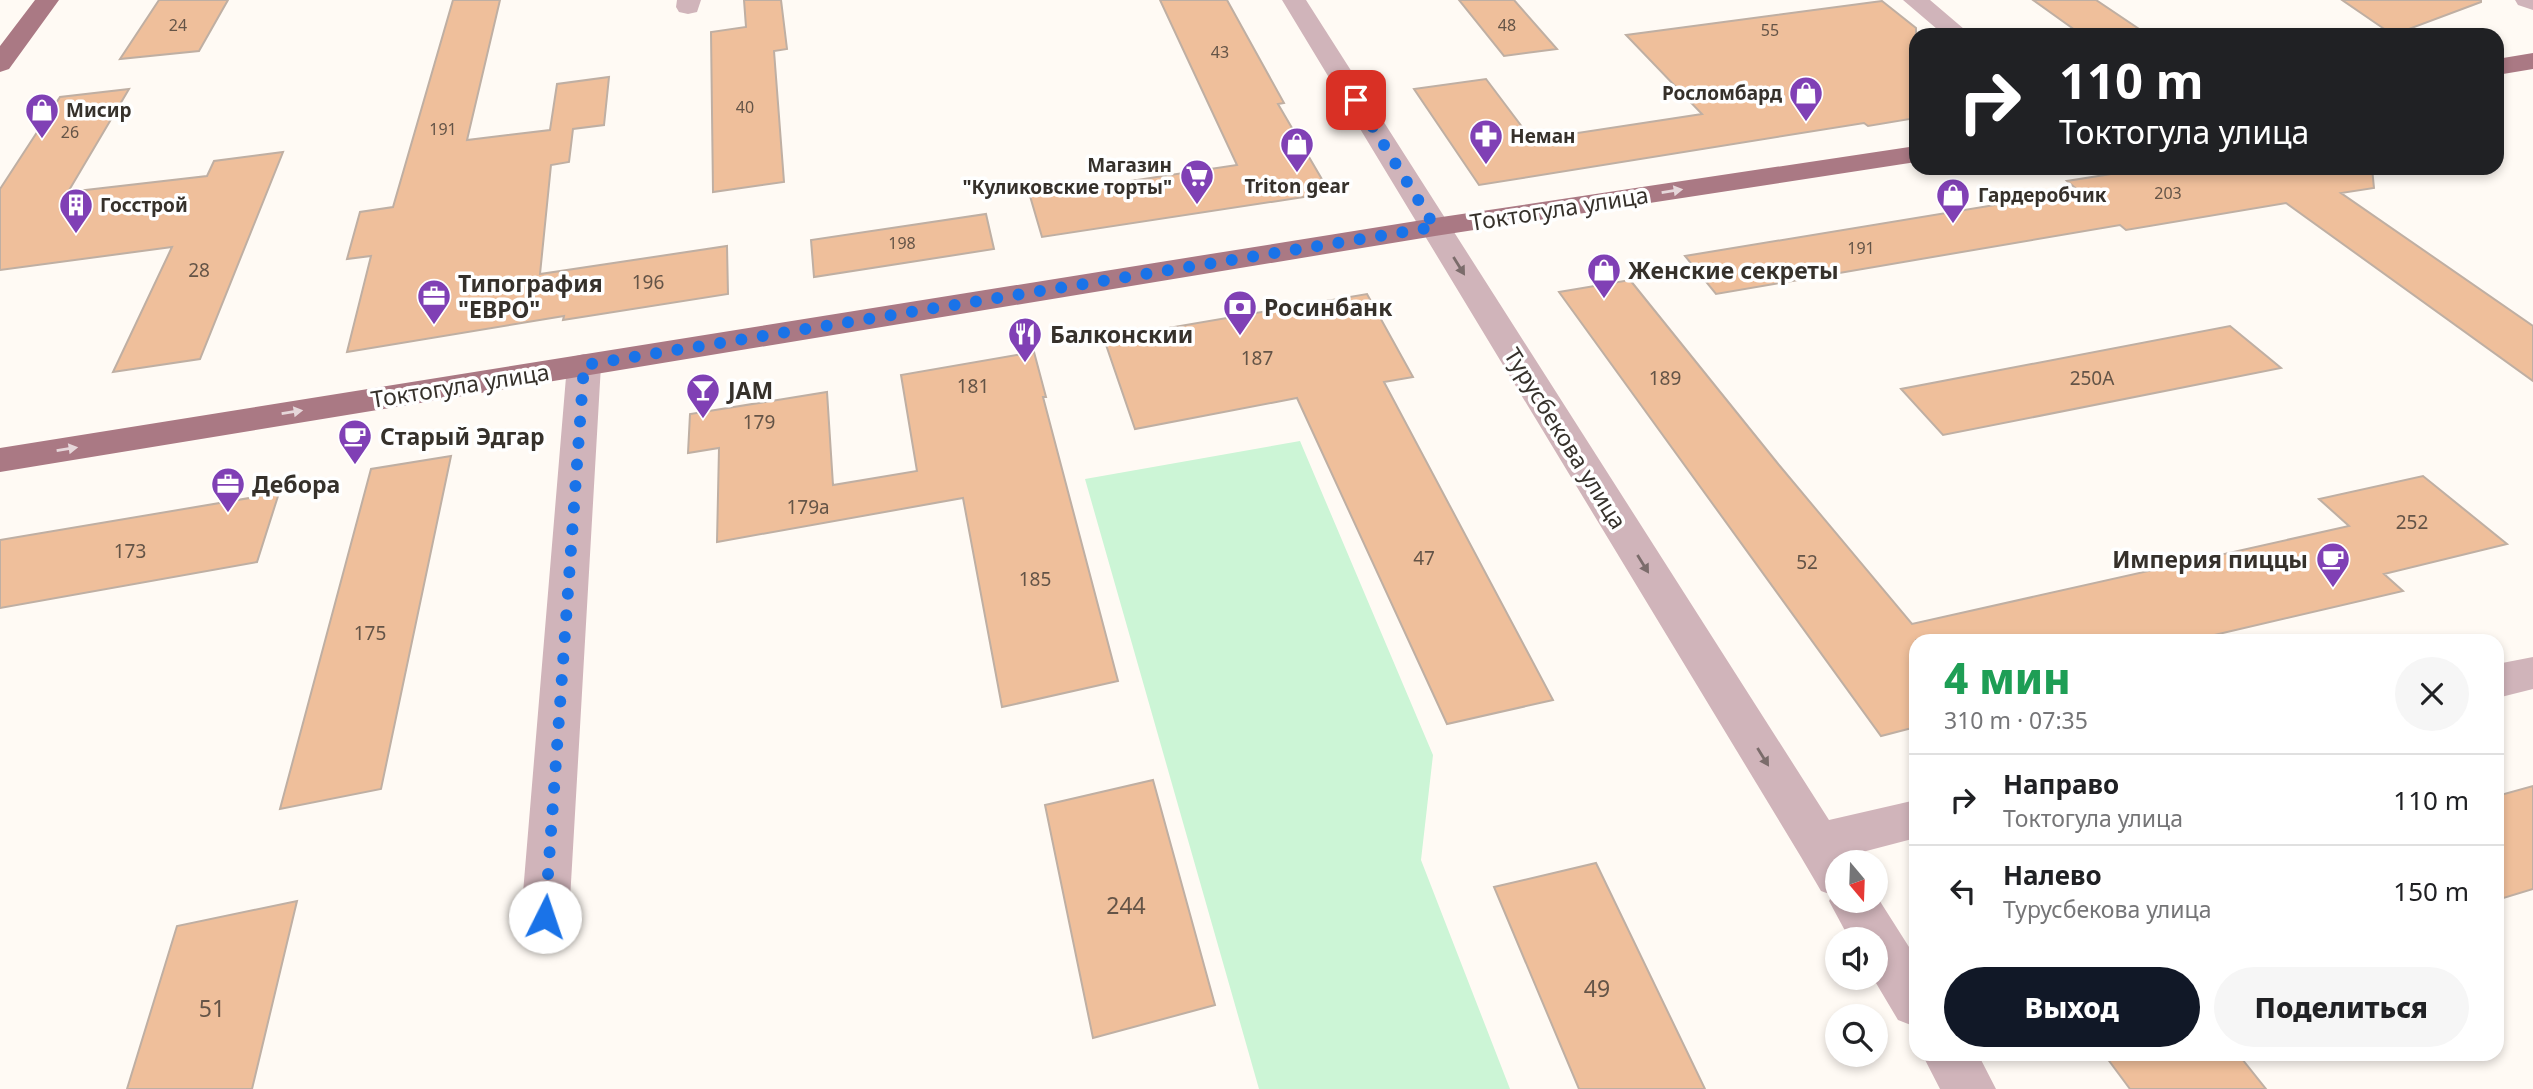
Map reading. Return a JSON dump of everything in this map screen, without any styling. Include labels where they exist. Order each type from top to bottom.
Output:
[{"type":"main road","points":[[0,64],[47,0]]},
{"type":"main road","points":[[2504,66],[2533,61]]},
{"type":"main road","name":"Токтогула улица","points":[[0,460],[1435,227],[1909,156]]},
{"type":"street","name":"Турусбекова улица","points":[[1294,0],[1825,857]]},
{"type":"street","points":[[1915,0],[1950,28]]},
{"type":"street","points":[[2527,0],[2533,3]]},
{"type":"street","points":[[545,917],[584,365]]},
{"type":"street","points":[[2504,679],[2533,673]]},
{"type":"street","points":[[1849,850],[1909,822]]},
{"type":"street","points":[[1861,914],[1909,992]]},
{"type":"street","points":[[1952,1061],[1970,1089]]},
{"type":"green space","points":[[1300,441],[1433,755],[1421,860],[1510,1089],[1259,1089],[1085,479]]},
{"type":"building","points":[[159,0],[228,0],[199,51],[120,59]]},
{"type":"building","points":[[453,0],[500,0],[467,140],[550,130],[557,84],[609,77],[604,125],[573,129],[569,162],[551,165],[540,274],[727,246],[728,294],[563,320],[564,316],[347,352],[371,256],[347,259],[360,212],[393,207]]},
{"type":"building","points":[[744,0],[781,0],[787,49],[774,51],[784,182],[713,192],[711,32],[746,27]]},
{"type":"building","points":[[1160,0],[1227,0],[1284,103],[1278,104],[1330,193],[1042,237],[1030,196],[1237,165]]},
{"type":"building","points":[[1459,0],[1514,0],[1557,49],[1504,56]]},
{"type":"building","points":[[2033,0],[2096,0],[2138,28],[2072,28]]},
{"type":"building","points":[[2342,0],[2481,0],[2412,28],[2383,28]]},
{"type":"building","points":[[1882,1],[1916,28],[1909,28],[1909,119],[1868,126],[1864,123],[1479,185],[1414,89],[1486,79],[1532,140],[1702,114],[1626,35]]},
{"type":"building","points":[[129,89],[68,192],[207,176],[214,161],[283,152],[200,359],[113,372],[172,247],[0,270],[0,189],[60,97]]},
{"type":"building","points":[[2105,175],[2373,175],[2374,188],[2341,193],[2533,326],[2533,381],[2286,203],[2126,230],[2120,225],[1716,294],[1685,256],[2079,191],[2067,181]]},
{"type":"building","points":[[986,214],[994,249],[814,277],[811,240]]},
{"type":"building","points":[[1630,280],[1912,624],[2349,526],[2319,499],[2423,476],[2507,544],[2384,574],[2403,591],[2219,634],[1909,634],[1909,729],[1881,736],[1559,292]]},
{"type":"building","points":[[1367,294],[1413,377],[1384,382],[1553,700],[1447,724],[1297,398],[1135,429],[1104,339]]},
{"type":"building","points":[[2230,326],[2281,368],[1943,435],[1901,389]]},
{"type":"building","points":[[1034,352],[1046,397],[1043,397],[1118,681],[1002,707],[963,498],[717,542],[719,448],[688,453],[690,414],[827,392],[833,485],[917,471],[901,375]]},
{"type":"building","points":[[451,456],[381,789],[280,809],[371,469]]},
{"type":"building","points":[[279,493],[257,562],[0,608],[0,540]]},
{"type":"building","points":[[1153,780],[1215,1005],[1093,1038],[1045,805]]},
{"type":"building","points":[[2533,786],[2533,889],[2504,898],[2504,794]]},
{"type":"building","points":[[1596,863],[1705,1089],[1579,1089],[1494,887]]},
{"type":"building","points":[[297,901],[252,1089],[127,1089],[177,926]]},
{"type":"building","points":[[2109,1061],[2244,1061],[2266,1089],[2130,1089]]},
{"type":"place","name":"Росломбард","points":[[1806,123]]},
{"type":"place","name":"Мисир","points":[[42,140]]},
{"type":"place","name":"Неман","points":[[1486,166]]},
{"type":"place","name":"Triton gear","points":[[1297,174]]},
{"type":"place","name":"Магазин \"Куликовские торты\"","points":[[1197,206]]},
{"type":"place","name":"Гардеробчик","points":[[1953,225]]},
{"type":"place","name":"Госстрой","points":[[76,235]]},
{"type":"place","name":"Женские секреты","points":[[1604,300]]},
{"type":"place","name":"Типография \"ЕВРО\"","points":[[434,326]]},
{"type":"place","name":"Росинбанк","points":[[1240,337]]},
{"type":"place","name":"Балконскии","points":[[1025,364]]},
{"type":"place","name":"JAM","points":[[703,420]]},
{"type":"place","name":"Старый Эдгар","points":[[355,466]]},
{"type":"place","name":"Дебора","points":[[228,514]]},
{"type":"place","name":"Империя пиццы","points":[[2333,589]]},
{"type":"route","points":[[545,917],[584,365],[1435,227],[1356,100]]}]
